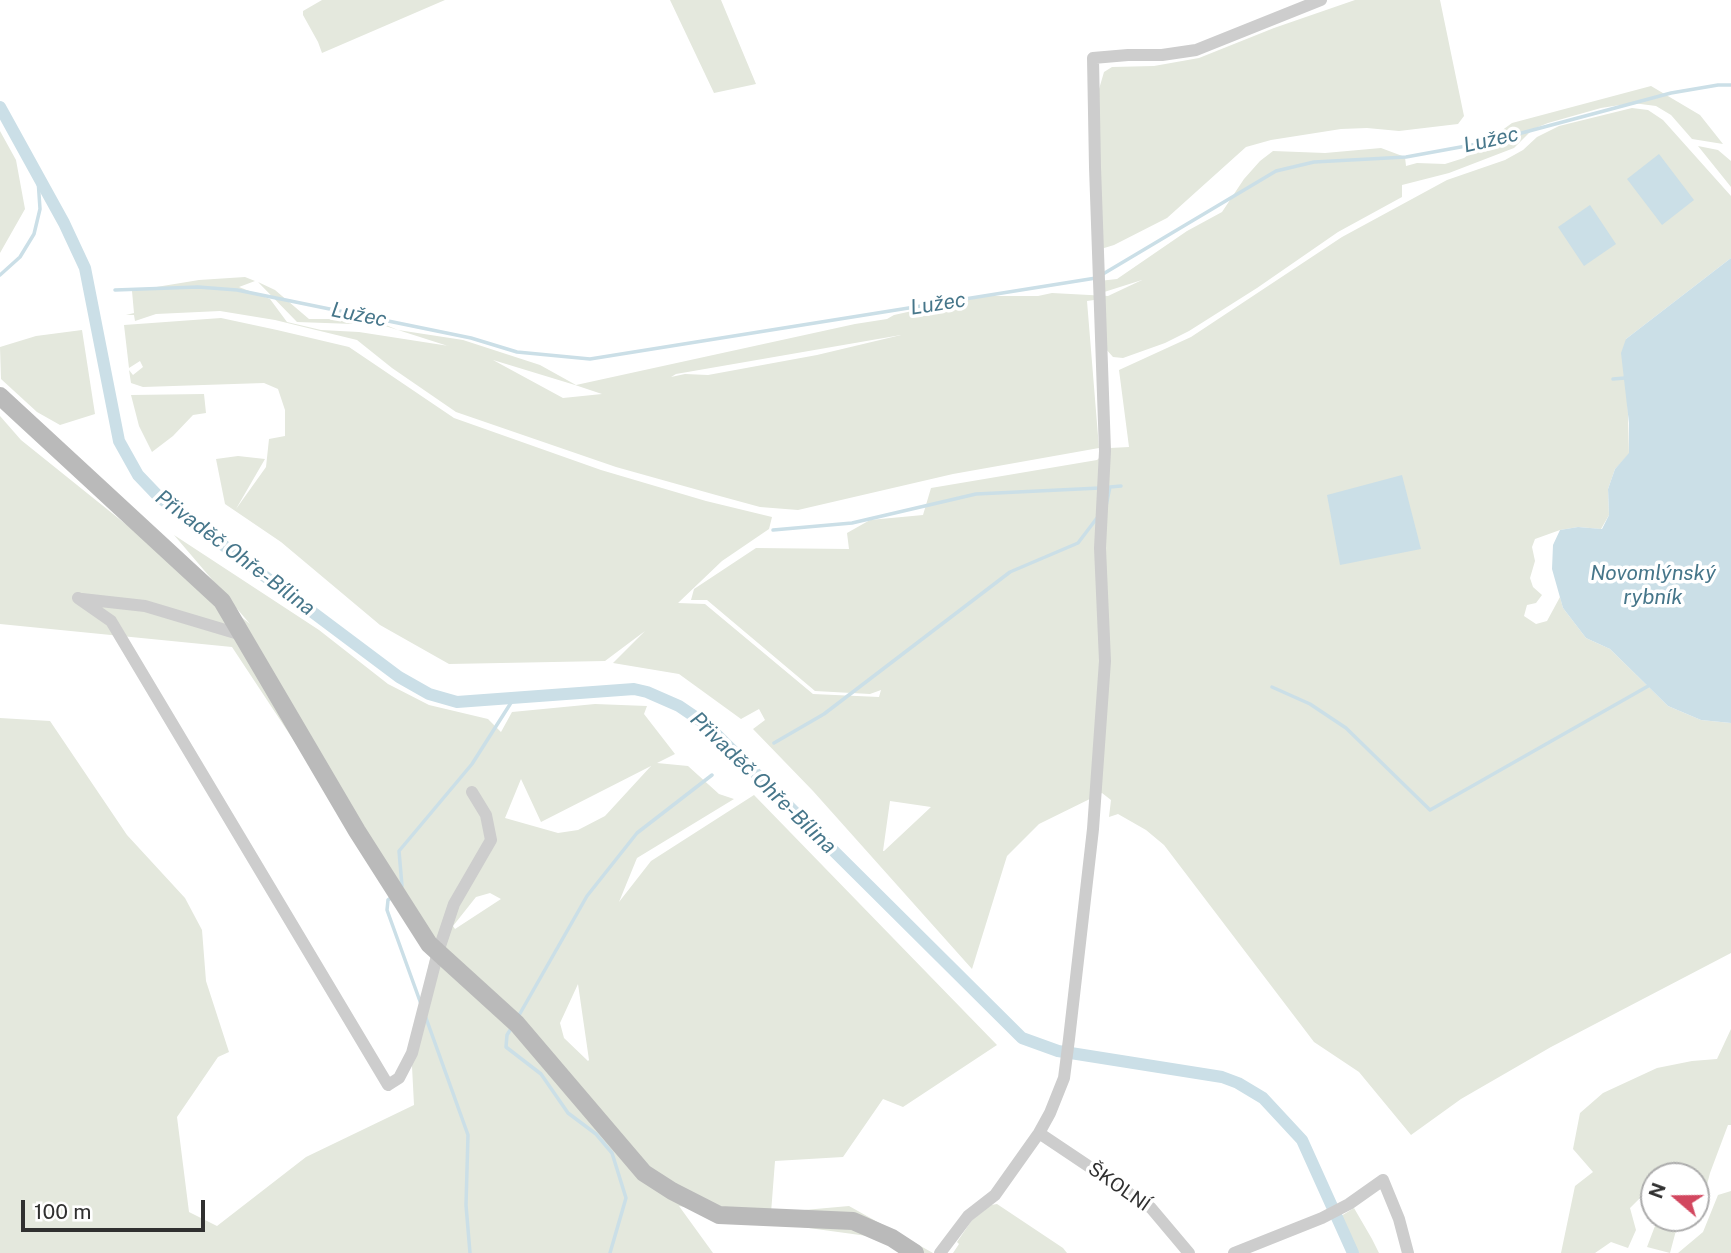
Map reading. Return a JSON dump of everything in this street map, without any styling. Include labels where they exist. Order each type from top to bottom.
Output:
[{"type":"street","points":[[940,1253],[968,1216],[995,1195],[1040,1133],[1050,1113],[1065,1068],[1069,1039],[1093,829],[1105,661],[1100,548],[1105,451],[1093,58],[1162,55],[1196,50],[1321,0]]},
{"type":"street","points":[[0,396],[222,601],[357,831],[429,944],[511,1018],[644,1173],[719,1215],[853,1221],[892,1238],[915,1253]]},
{"type":"street","points":[[242,635],[145,606],[79,598],[111,621],[387,1085],[399,1078],[412,1053],[438,952],[454,904],[491,840],[486,814],[472,792]]},
{"type":"street","name":"ŠKOLNÍ","points":[[1040,1133],[1151,1208],[1189,1253]]},
{"type":"street","points":[[1234,1253],[1322,1218],[1349,1204],[1383,1180],[1399,1219],[1408,1253]]},
{"type":"shaded area","points":[[322,0],[445,0],[322,53],[303,11]]},
{"type":"shaded area","points":[[670,0],[721,0],[756,84],[714,93]]},
{"type":"shaded area","points":[[1355,0],[1440,0],[1464,116],[1458,124],[1399,131],[1341,129],[1271,140],[1246,147],[1167,218],[1101,249],[1097,96],[1104,72],[1112,67],[1154,66],[1199,58]]},
{"type":"shaded area","points":[[1651,86],[1700,115],[1723,144],[1692,139],[1671,115],[1656,106],[1633,103],[1601,108],[1533,129],[1514,148],[1449,173],[1402,185],[1402,197],[1338,232],[1257,288],[1165,343],[1123,358],[1113,357],[1105,348],[1101,299],[1087,301],[1099,448],[953,474],[798,510],[760,507],[616,467],[456,412],[357,340],[275,320],[220,311],[156,314],[135,321],[134,315],[126,315],[134,313],[132,291],[199,280],[245,277],[255,281],[239,287],[270,299],[287,322],[321,330],[359,332],[447,346],[398,330],[463,340],[540,365],[576,385],[887,319],[894,315],[980,296],[1038,296],[1052,293],[1108,296],[1142,280],[1101,293],[1099,281],[1117,279],[1187,231],[1222,212],[1244,179],[1273,151],[1325,153],[1381,148],[1405,157],[1406,166],[1417,163],[1445,164],[1464,158],[1512,123]],"holes":[[[901,335],[817,355],[708,375],[685,374],[671,377],[676,374]],[[493,360],[575,385],[602,394],[563,398]]]},
{"type":"shaded area","points":[[1632,108],[1648,110],[1663,120],[1731,196],[1731,258],[1626,339],[1629,454],[1615,469],[1608,489],[1609,515],[1601,529],[1578,527],[1535,539],[1532,547],[1535,561],[1530,578],[1533,587],[1542,595],[1536,603],[1527,605],[1524,616],[1536,624],[1547,621],[1560,597],[1563,608],[1586,638],[1610,649],[1668,706],[1701,720],[1731,723],[1731,953],[1551,1047],[1461,1099],[1411,1135],[1359,1072],[1314,1042],[1164,845],[1146,830],[1118,814],[1109,817],[1111,800],[1102,793],[1039,824],[1007,856],[972,969],[813,791],[753,729],[765,720],[759,709],[741,719],[679,674],[613,663],[645,631],[605,661],[449,664],[380,625],[281,542],[225,504],[216,459],[238,456],[265,459],[236,509],[266,467],[269,439],[285,436],[285,410],[278,389],[264,383],[143,387],[131,383],[129,370],[133,375],[143,367],[140,361],[129,368],[124,325],[221,318],[349,347],[454,418],[601,470],[772,517],[769,529],[722,561],[678,603],[705,604],[813,694],[879,697],[881,690],[870,694],[815,691],[707,600],[691,600],[694,589],[756,548],[849,549],[847,533],[870,520],[923,515],[931,488],[1097,460],[1110,448],[1129,447],[1119,370],[1191,337],[1342,237],[1447,180],[1505,160],[1523,150],[1537,137],[1559,126]],"holes":[[[890,801],[931,807],[884,851],[883,851]]]},
{"type":"shaded area","points":[[0,131],[16,160],[25,209],[0,253]]},
{"type":"shaded area","points":[[1698,146],[1718,150],[1731,161],[1731,187]]},
{"type":"shaded area","points":[[258,282],[275,290],[309,319],[371,319],[398,330],[382,325],[297,322]]},
{"type":"shaded area","points":[[82,330],[95,414],[60,425],[37,412],[1,379],[0,347],[36,336]]},
{"type":"shaded area","points":[[204,394],[206,413],[193,415],[173,436],[152,452],[139,426],[131,395]]},
{"type":"shaded area","points":[[0,416],[21,440],[250,624],[174,535],[319,630],[388,684],[429,705],[488,719],[501,732],[512,712],[595,704],[647,706],[644,714],[675,754],[657,763],[688,766],[719,794],[734,799],[637,858],[619,902],[651,861],[754,795],[997,1045],[903,1107],[883,1099],[843,1157],[775,1161],[771,1213],[849,1206],[933,1253],[903,1253],[882,1238],[772,1223],[679,1206],[713,1253],[0,1253],[0,718],[50,721],[127,835],[185,898],[202,930],[206,981],[229,1052],[218,1057],[177,1117],[189,1212],[217,1226],[306,1157],[414,1105],[411,1047],[432,950],[232,647],[0,624]],"holes":[[[651,766],[605,816],[578,830],[558,833],[505,818],[521,779],[541,822]],[[490,893],[501,899],[455,929],[453,926],[476,897]],[[578,984],[588,1061],[564,1038],[560,1023]]]},
{"type":"shaded area","points":[[1731,1029],[1731,1125],[1728,1125],[1710,1173],[1710,1162],[1640,1162],[1640,1198],[1630,1208],[1636,1230],[1628,1248],[1611,1242],[1595,1253],[1561,1253],[1575,1186],[1593,1172],[1573,1149],[1580,1113],[1603,1093],[1657,1068],[1717,1059]]},
{"type":"shaded area","points":[[1731,1191],[1731,1253],[1678,1253],[1703,1232],[1710,1232],[1710,1215],[1718,1195]]},
{"type":"shaded area","points":[[997,1204],[1067,1253],[953,1253],[972,1220],[991,1205]]},
{"type":"shaded area","points":[[1354,1208],[1379,1253],[1359,1253],[1341,1216]]},
{"type":"shaded area","points":[[1653,1232],[1676,1232],[1670,1253],[1647,1247]]},
{"type":"water","points":[[1659,154],[1694,200],[1662,225],[1627,179]]},
{"type":"water","points":[[1590,205],[1616,244],[1584,266],[1558,227]]},
{"type":"water","name":"Novomlýnský rybník","points":[[1731,258],[1731,723],[1701,720],[1668,706],[1610,649],[1586,638],[1563,608],[1552,569],[1553,545],[1560,530],[1578,527],[1602,529],[1609,515],[1608,489],[1615,469],[1629,453],[1629,423],[1621,353],[1626,339]]},
{"type":"water","points":[[1402,475],[1421,549],[1340,565],[1327,495]]},
{"type":"waterway","name":"Lužec","points":[[1103,274],[1276,171],[1314,162],[1406,157],[1488,142],[1671,93],[1731,85]]},
{"type":"waterway","name":"Přivaděč Ohře-Bílina","points":[[0,107],[64,223],[85,268],[119,441],[138,475],[159,497],[399,677],[429,694],[457,702],[634,689],[679,706],[707,725],[1022,1038],[1058,1051],[1222,1077],[1263,1098],[1302,1140],[1353,1253]]},
{"type":"waterway","points":[[0,275],[20,257],[34,234],[40,209],[38,179]]},
{"type":"waterway","name":"Lužec","points":[[115,290],[198,287],[237,290],[471,338],[517,352],[590,359],[1096,278]]},
{"type":"waterway","points":[[1613,379],[1625,378]]},
{"type":"waterway","points":[[1106,506],[1110,487],[1121,486]]},
{"type":"waterway","points":[[773,530],[852,523],[976,494],[1100,488]]},
{"type":"waterway","points":[[774,743],[824,714],[1010,572],[1078,543],[1097,518]]},
{"type":"waterway","points":[[1272,687],[1310,704],[1346,728],[1430,810],[1650,685]]},
{"type":"waterway","points":[[402,886],[399,851],[472,764],[514,698]]},
{"type":"waterway","points":[[518,1017],[587,896],[637,833],[712,775]]},
{"type":"waterway","points":[[392,897],[388,900],[387,910],[421,1004]]},
{"type":"waterway","points":[[426,1018],[468,1135],[466,1205],[470,1253]]},
{"type":"waterway","points":[[512,1027],[507,1035],[506,1047],[541,1074],[568,1113],[596,1134],[612,1153],[626,1198],[610,1253]]}]
